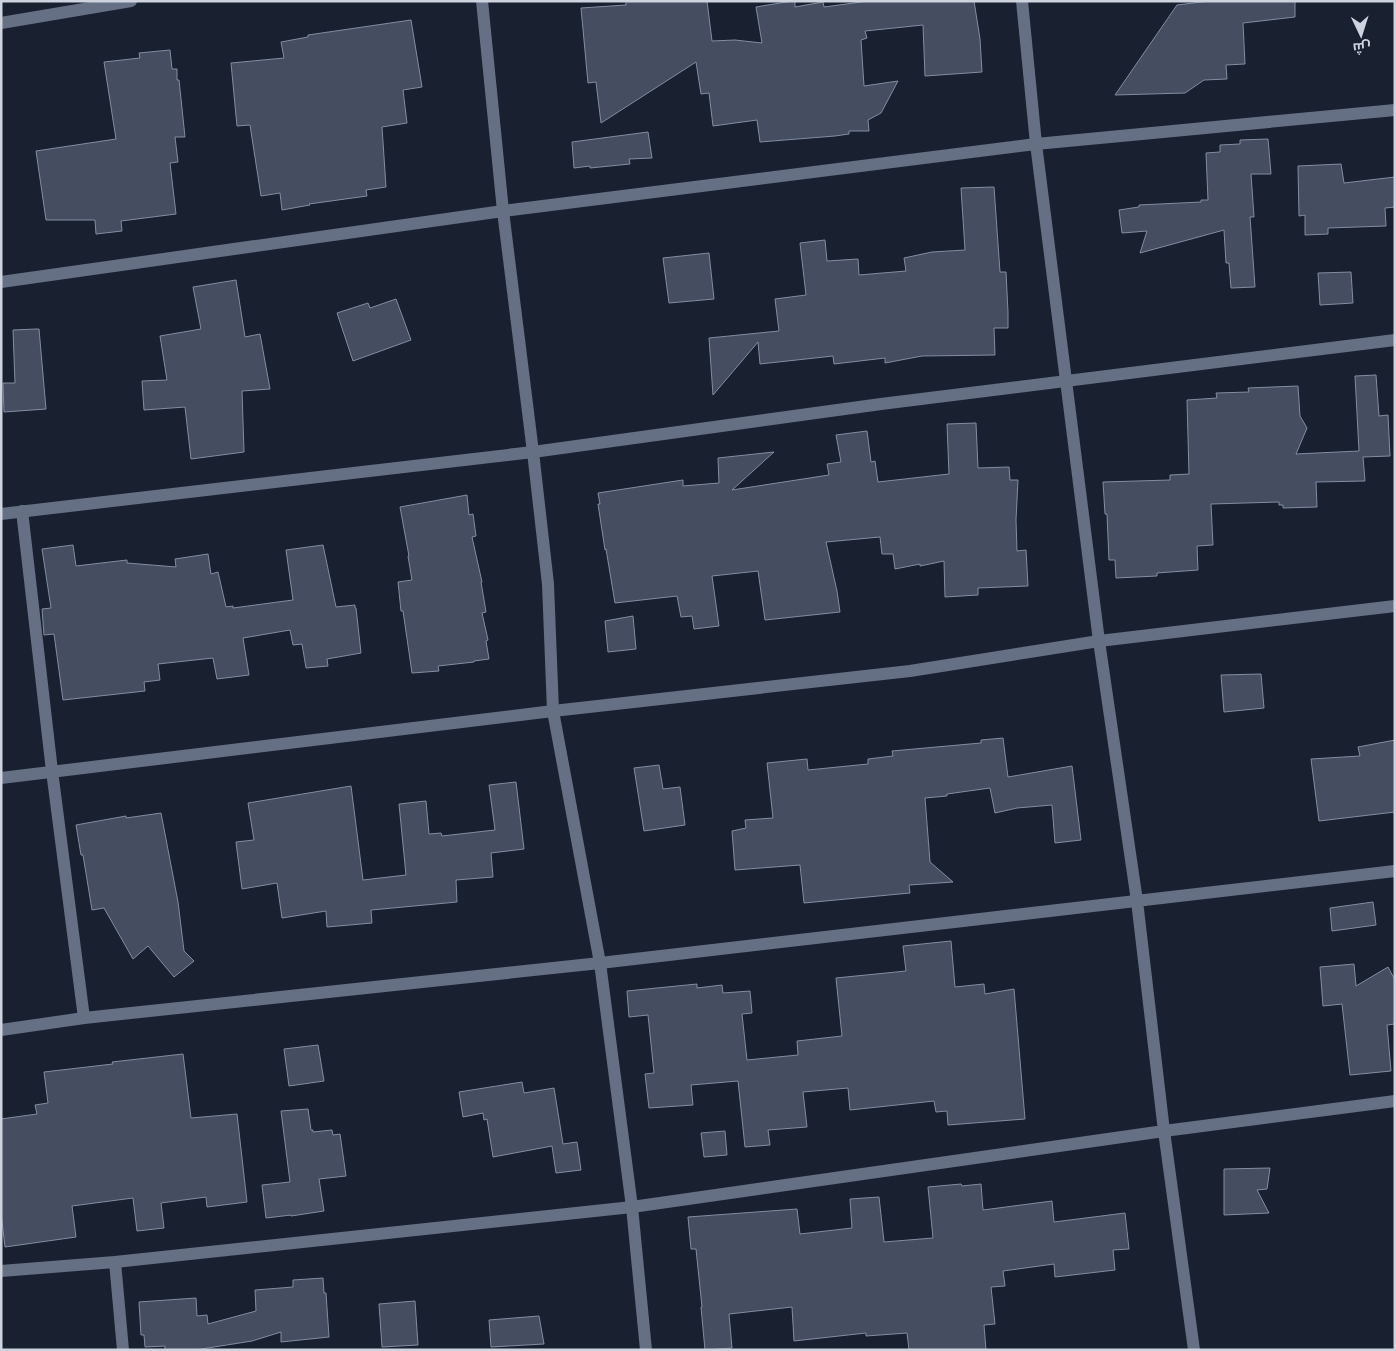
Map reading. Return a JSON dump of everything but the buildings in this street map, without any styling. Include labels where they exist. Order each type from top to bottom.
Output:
[{"type":"street","points":[[1,23],[131,1]]},
{"type":"street","points":[[482,1],[503,211],[548,584],[553,711],[600,963],[632,1206],[646,1350]]},
{"type":"street","points":[[1022,1],[1036,144],[1099,641],[1137,901],[1164,1131],[1194,1350]]},
{"type":"street","points":[[1,282],[503,211],[1036,144],[1395,110]]},
{"type":"street","points":[[1,514],[533,452],[871,405],[1395,340]]},
{"type":"street","points":[[22,511],[52,771],[84,1018]]},
{"type":"street","points":[[1,778],[553,711],[910,671],[1099,641],[1395,606]]},
{"type":"street","points":[[1,1030],[84,1018],[600,963],[1395,871]]},
{"type":"street","points":[[1,1272],[116,1262],[632,1206],[1164,1131],[1395,1102]]},
{"type":"street","points":[[116,1262],[123,1350]]}]
